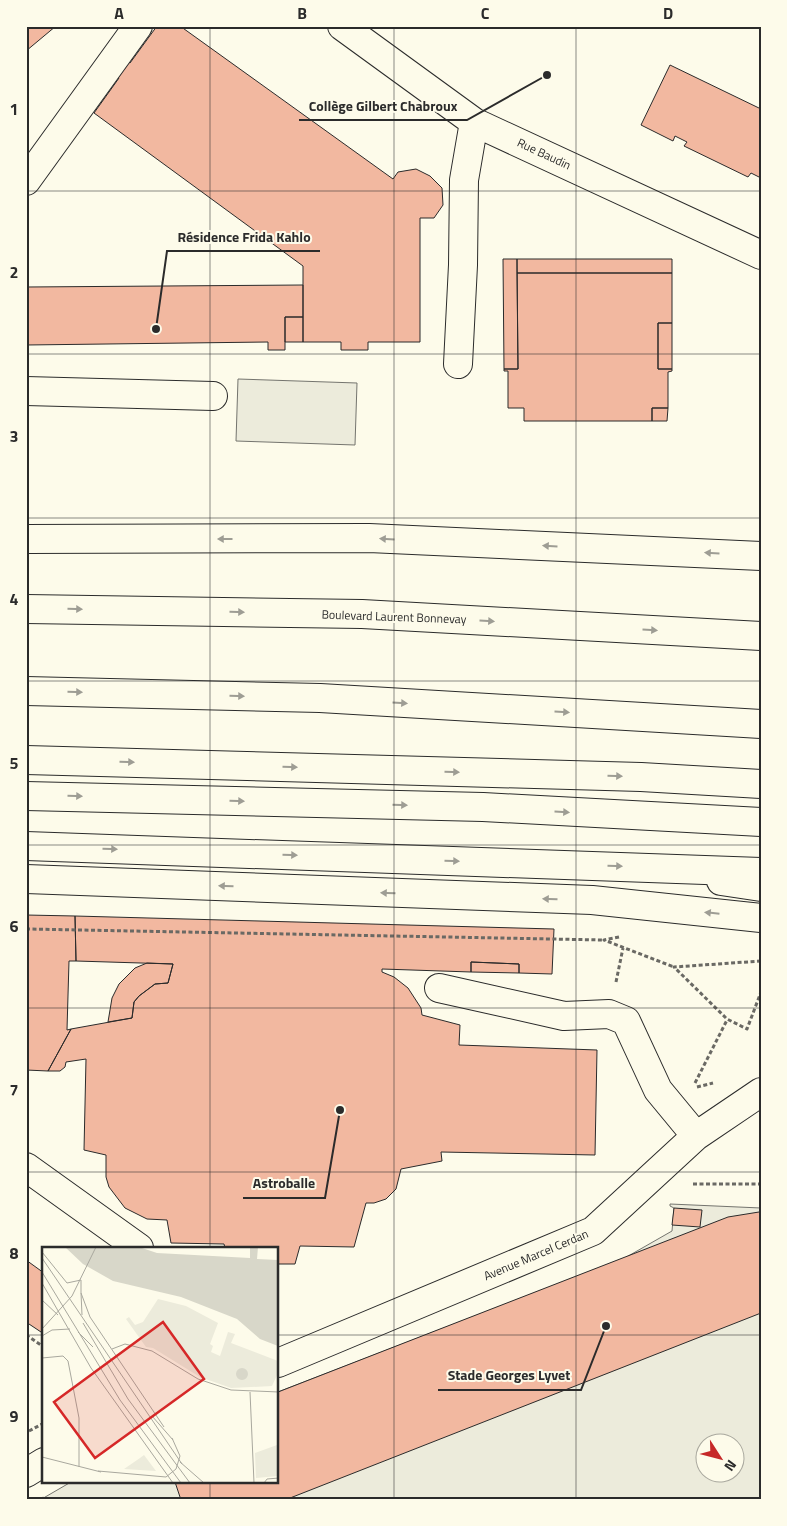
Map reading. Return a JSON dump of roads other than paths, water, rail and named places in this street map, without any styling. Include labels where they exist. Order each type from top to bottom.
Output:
[{"type":"main road","points":[[26,181],[138,26]]},
{"type":"main road","name":"Rue Baudin","points":[[342,26],[474,122],[761,255]]},
{"type":"main road","points":[[458,364],[463,265],[464,180],[474,122]]},
{"type":"main road","points":[[26,391],[213,396]]},
{"type":"main road","points":[[26,539],[369,538],[761,556]]},
{"type":"main road","name":"Boulevard Laurent Bonnevay","points":[[26,609],[362,614],[761,636]]},
{"type":"main road","points":[[26,691],[320,698],[761,724]]},
{"type":"main road","points":[[26,760],[632,776],[761,784]]},
{"type":"main road","points":[[26,796],[483,807],[761,822]]},
{"type":"main road","points":[[26,846],[761,872]]},
{"type":"main road","points":[[676,869],[702,878],[761,887]]},
{"type":"main road","points":[[26,879],[592,900],[761,918]]},
{"type":"main road","points":[[439,988],[564,1016],[609,1014],[626,1021],[658,1090],[696,1136]]},
{"type":"main road","name":"Avenue Marcel Cerdan","points":[[279,1361],[593,1231],[696,1136],[761,1092]]},
{"type":"main road","points":[[26,1166],[137,1247]]},
{"type":"main road","points":[[26,1473],[42,1463]]},
{"type":"place","name":"Collège Gilbert Chabroux","points":[[547,75]]},
{"type":"place","name":"Résidence Frida Kahlo","points":[[156,329]]},
{"type":"place","name":"Astroballe","points":[[340,1110]]},
{"type":"place","name":"Stade Georges Lyvet","points":[[606,1326]]}]
